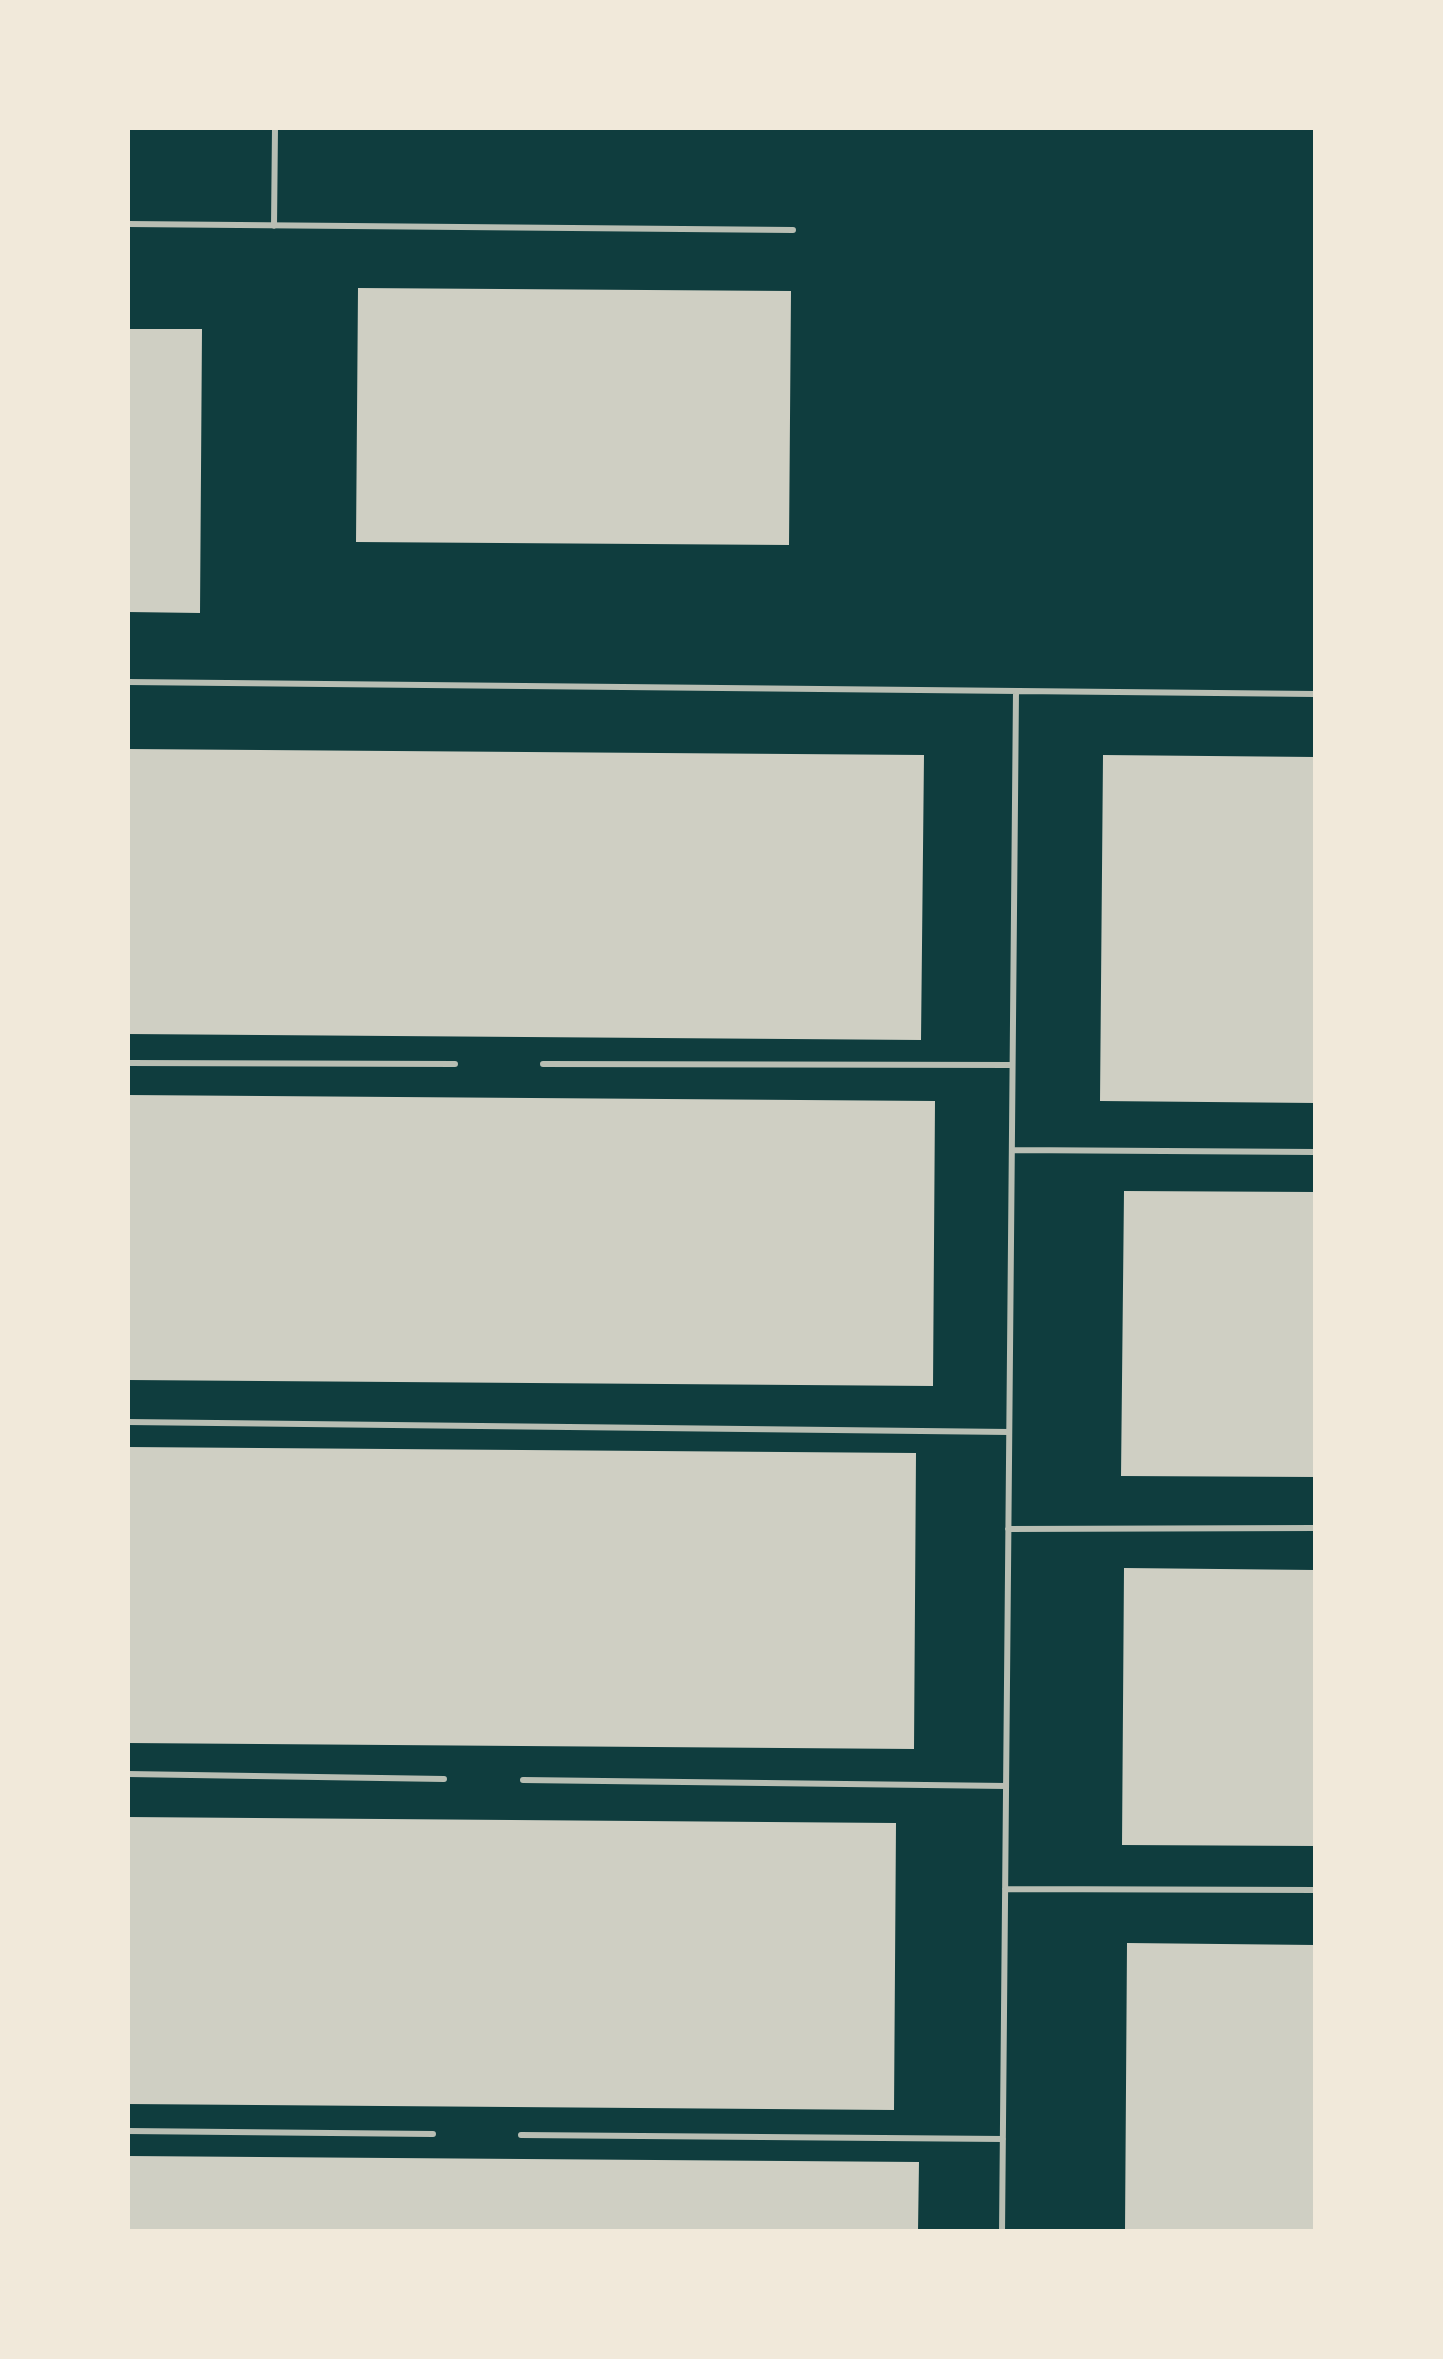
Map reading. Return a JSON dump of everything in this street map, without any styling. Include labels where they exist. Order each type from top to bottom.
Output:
[{"type":"lane","points":[[274,226],[275,128]]},
{"type":"lane","points":[[128,224],[793,230]]},
{"type":"lane","points":[[128,682],[1315,694]]},
{"type":"lane","points":[[1002,2231],[1016,691]]},
{"type":"lane","points":[[128,1063],[455,1064]]},
{"type":"lane","points":[[543,1064],[1012,1065]]},
{"type":"lane","points":[[1012,1150],[1315,1152]]},
{"type":"lane","points":[[128,1422],[1009,1432]]},
{"type":"lane","points":[[1008,1529],[1315,1528]]},
{"type":"lane","points":[[128,1774],[444,1779]]},
{"type":"lane","points":[[523,1780],[1006,1786]]},
{"type":"lane","points":[[1005,1889],[1315,1890]]},
{"type":"lane","points":[[128,2131],[433,2134]]},
{"type":"lane","points":[[521,2135],[1003,2139]]},
{"type":"building","points":[[358,288],[791,291],[789,545],[356,542]]},
{"type":"building","points":[[128,329],[202,329],[200,613],[128,612]]},
{"type":"building","points":[[128,749],[924,755],[921,1040],[128,1034]]},
{"type":"building","points":[[1103,755],[1315,757],[1315,1103],[1100,1101]]},
{"type":"building","points":[[128,1095],[935,1101],[933,1386],[128,1380]]},
{"type":"building","points":[[1124,1191],[1315,1192],[1315,1477],[1121,1476]]},
{"type":"building","points":[[128,1447],[916,1453],[914,1749],[128,1743]]},
{"type":"building","points":[[1124,1568],[1315,1570],[1315,1846],[1122,1845]]},
{"type":"building","points":[[128,1817],[896,1823],[894,2110],[128,2104]]},
{"type":"building","points":[[1127,1943],[1315,1945],[1315,2231],[1125,2231]]},
{"type":"building","points":[[128,2156],[919,2162],[918,2231],[128,2231]]}]
